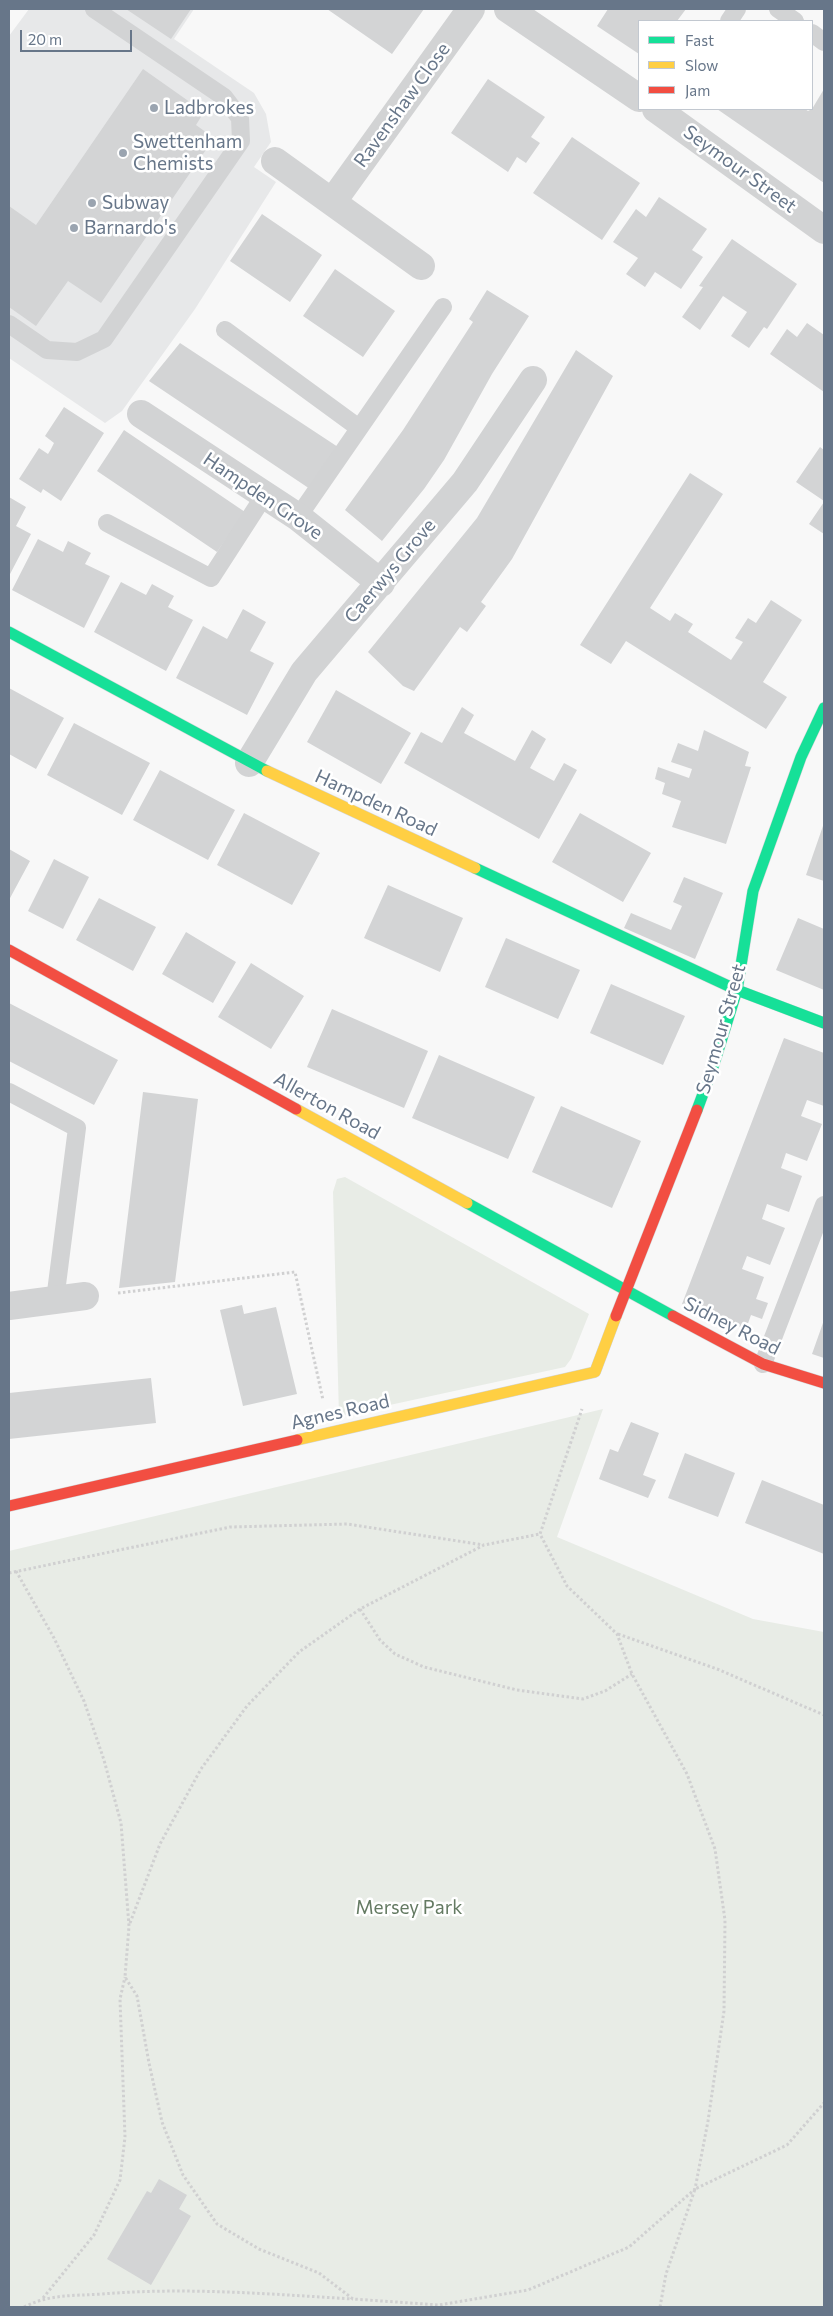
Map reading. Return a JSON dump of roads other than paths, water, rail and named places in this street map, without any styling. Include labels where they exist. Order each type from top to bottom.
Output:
[{"type":"street","name":"Ravenshaw Close","points":[[333,201],[472,9]]},
{"type":"street","points":[[521,12],[638,97]]},
{"type":"street","name":"Seymour Street","points":[[664,111],[824,230]]},
{"type":"street","points":[[275,161],[421,266]]},
{"type":"street","name":"Caerwys Grove","points":[[249,763],[304,672],[465,482],[533,380]]},
{"type":"street","name":"Hampden Grove","points":[[141,414],[298,517],[381,583]]},
{"type":"street","name":"Hampden Road","points":[[9,632],[249,763],[737,990],[824,1024]]},
{"type":"street","name":"Seymour Street","points":[[628,1292],[713,1067],[737,990],[754,891],[801,757],[824,708]]},
{"type":"street","name":"Allerton Road","points":[[9,950],[628,1292]]},
{"type":"street","name":"Sidney Road","points":[[628,1292],[763,1364],[824,1383]]},
{"type":"street","name":"Agnes Road","points":[[9,1506],[595,1372],[628,1292]]},
{"type":"street","points":[[9,1306],[85,1296]]},
{"type":"lane","points":[[9,324],[47,350],[77,352],[104,339],[240,141],[240,118],[224,97],[94,9]]},
{"type":"lane","points":[[730,20],[737,9]]},
{"type":"lane","points":[[778,9],[794,20]]},
{"type":"lane","points":[[813,34],[824,42]]},
{"type":"lane","points":[[298,517],[443,307]]},
{"type":"lane","points":[[225,330],[358,428]]},
{"type":"lane","points":[[107,522],[211,578],[264,496]]},
{"type":"lane","points":[[9,1092],[77,1128],[56,1300]]},
{"type":"lane","points":[[763,1364],[824,1205]]},
{"type":"place","name":"Ladbrokes","points":[[154,108]]},
{"type":"place","name":"Swettenham Chemists","points":[[123,153]]},
{"type":"place","name":"Subway","points":[[92,203]]},
{"type":"place","name":"Barnardo's","points":[[74,228]]},
{"type":"park label","name":"Mersey Park","points":[[409,1908]]}]
